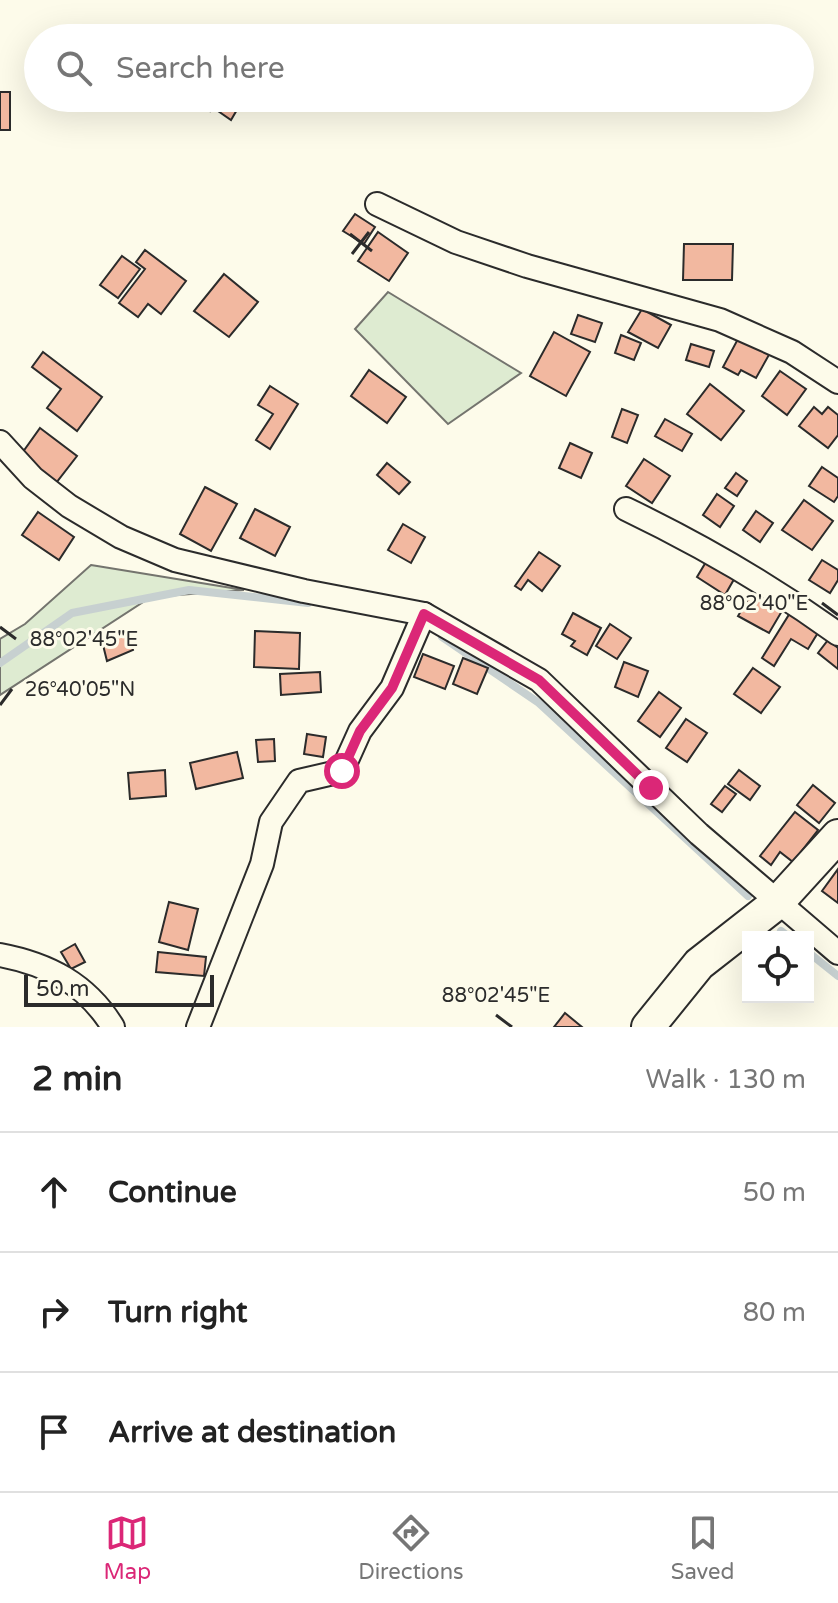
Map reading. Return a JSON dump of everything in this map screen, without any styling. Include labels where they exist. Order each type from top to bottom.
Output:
[{"type":"street","points":[[377,204],[456,242],[720,320],[792,352],[838,382]]},
{"type":"street","points":[[0,442],[33,478],[69,506],[121,537],[175,560],[304,591],[424,614],[539,680],[699,834],[838,953]]},
{"type":"street","points":[[626,509],[703,546],[782,594],[838,634]]},
{"type":"street","points":[[198,1027],[262,864],[271,822],[299,781],[342,771],[360,731],[392,688],[424,614]]},
{"type":"street","points":[[648,1027],[699,964],[777,903],[838,836]]},
{"type":"street","points":[[0,955],[58,972],[87,994],[113,1027]]},
{"type":"green space","points":[[388,292],[521,373],[448,424],[355,329]]},
{"type":"green space","points":[[91,565],[244,590],[151,597],[0,695],[0,639],[25,624]]},
{"type":"building","points":[[0,92],[10,92],[10,130],[0,130]]},
{"type":"building","points":[[219,112],[236,112],[231,120]]},
{"type":"building","points":[[355,214],[375,227],[364,244],[343,231]]},
{"type":"building","points":[[378,232],[408,253],[389,281],[358,261]]},
{"type":"building","points":[[684,244],[733,244],[732,280],[683,280]]},
{"type":"building","points":[[145,250],[186,281],[161,314],[148,304],[138,317],[119,303],[145,269],[136,262]]},
{"type":"building","points":[[122,256],[140,269],[118,298],[100,285]]},
{"type":"building","points":[[224,274],[258,302],[229,337],[194,311]]},
{"type":"building","points":[[642,309],[671,325],[658,348],[628,332]]},
{"type":"building","points":[[578,315],[602,323],[595,342],[571,334]]},
{"type":"building","points":[[554,332],[590,352],[566,396],[530,376]]},
{"type":"building","points":[[621,335],[641,343],[634,360],[615,353]]},
{"type":"building","points":[[739,337],[770,353],[756,378],[741,370],[738,375],[723,367]]},
{"type":"building","points":[[691,344],[714,351],[709,367],[686,360]]},
{"type":"building","points":[[43,352],[102,397],[77,431],[47,408],[61,389],[32,367]]},
{"type":"building","points":[[369,370],[406,397],[387,423],[351,396]]},
{"type":"building","points":[[780,371],[806,389],[787,415],[762,396]]},
{"type":"building","points":[[710,384],[744,411],[721,440],[687,414]]},
{"type":"building","points":[[270,386],[298,404],[270,449],[256,440],[273,414],[258,405]]},
{"type":"building","points":[[814,407],[822,414],[828,407],[838,415],[838,435],[828,448],[799,426]]},
{"type":"building","points":[[622,409],[638,415],[627,443],[612,437]]},
{"type":"building","points":[[665,419],[692,434],[682,451],[655,436]]},
{"type":"building","points":[[40,428],[77,456],[56,483],[20,456]]},
{"type":"building","points":[[570,443],[592,453],[581,478],[559,468]]},
{"type":"building","points":[[644,459],[670,476],[652,503],[626,486]]},
{"type":"building","points":[[387,463],[410,482],[399,494],[377,475]]},
{"type":"building","points":[[822,467],[838,478],[838,496],[834,502],[809,486]]},
{"type":"building","points":[[736,473],[747,481],[737,496],[725,488]]},
{"type":"building","points":[[205,487],[237,504],[211,551],[180,534]]},
{"type":"building","points":[[717,494],[734,506],[720,527],[703,515]]},
{"type":"building","points":[[804,500],[833,521],[812,550],[782,530]]},
{"type":"building","points":[[255,509],[290,527],[275,556],[240,538]]},
{"type":"building","points":[[756,511],[773,523],[760,542],[743,530]]},
{"type":"building","points":[[38,512],[74,537],[59,560],[22,535]]},
{"type":"building","points":[[403,524],[425,537],[411,563],[388,550]]},
{"type":"building","points":[[539,552],[560,566],[542,591],[528,580],[521,590],[515,586]]},
{"type":"building","points":[[709,557],[737,574],[725,595],[697,577]]},
{"type":"building","points":[[822,560],[838,570],[838,580],[830,593],[809,580]]},
{"type":"building","points":[[751,594],[782,611],[769,633],[738,616]]},
{"type":"building","points":[[573,613],[601,628],[587,655],[571,646],[575,641],[562,634]]},
{"type":"building","points":[[790,613],[819,631],[808,649],[791,639],[774,666],[762,658]]},
{"type":"building","points":[[610,624],[631,638],[617,659],[596,646]]},
{"type":"building","points":[[128,630],[133,650],[107,661],[101,637]]},
{"type":"building","points":[[255,631],[300,633],[299,669],[254,667]]},
{"type":"building","points":[[828,640],[838,648],[838,669],[818,653]]},
{"type":"building","points":[[423,654],[454,666],[445,689],[414,677]]},
{"type":"building","points":[[463,658],[488,668],[477,694],[453,684]]},
{"type":"building","points":[[624,662],[648,671],[638,697],[615,687]]},
{"type":"building","points":[[753,668],[780,687],[761,713],[734,694]]},
{"type":"building","points":[[320,672],[321,692],[281,695],[280,674]]},
{"type":"building","points":[[659,692],[681,708],[660,737],[638,721]]},
{"type":"building","points":[[686,719],[707,733],[687,762],[666,748]]},
{"type":"building","points":[[307,734],[326,737],[323,757],[304,754]]},
{"type":"building","points":[[274,739],[275,761],[258,762],[256,740]]},
{"type":"building","points":[[237,752],[243,778],[196,789],[190,763]]},
{"type":"building","points":[[165,770],[166,796],[130,799],[128,773]]},
{"type":"building","points":[[739,770],[760,786],[750,800],[728,784]]},
{"type":"building","points":[[813,785],[835,803],[819,823],[797,805]]},
{"type":"building","points":[[725,786],[736,794],[722,812],[711,804]]},
{"type":"building","points":[[795,812],[818,830],[793,862],[780,852],[771,865],[760,856]]},
{"type":"building","points":[[838,869],[838,903],[822,891]]},
{"type":"building","points":[[169,902],[198,909],[188,950],[159,942]]},
{"type":"building","points":[[75,944],[85,962],[71,969],[61,952]]},
{"type":"building","points":[[158,952],[206,957],[204,976],[156,972]]},
{"type":"building","points":[[565,1013],[582,1027],[554,1027]]},
{"type":"waterway","points":[[0,663],[72,613],[189,590],[308,603]]},
{"type":"waterway","points":[[442,637],[539,703],[748,896]]},
{"type":"waterway","points":[[814,957],[838,976]]},
{"type":"route","points":[[342,771],[360,731],[392,688],[424,614],[539,680],[651,788]]}]
